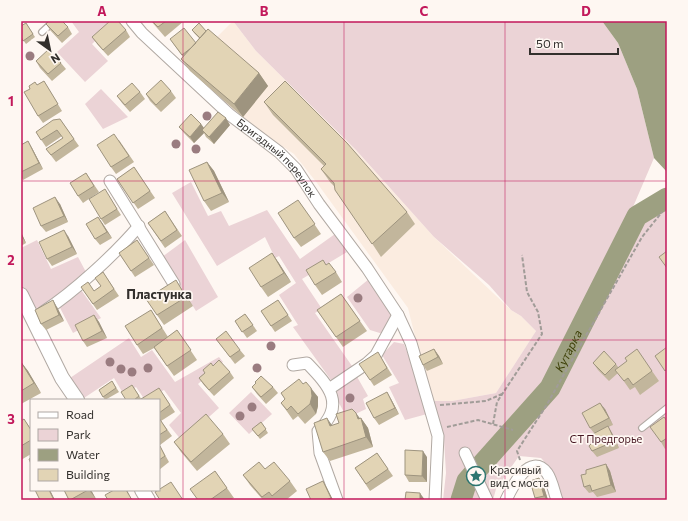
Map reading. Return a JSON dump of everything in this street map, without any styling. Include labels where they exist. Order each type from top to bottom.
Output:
[{"type":"street","name":"Бригадный переулок","points":[[132,21],[142,33],[230,115],[279,152],[296,168],[319,204],[367,268],[398,315],[411,344],[438,436],[435,500]]},
{"type":"street","points":[[110,181],[174,284]]},
{"type":"street","points":[[33,319],[59,301],[127,240],[139,226]]},
{"type":"street","points":[[21,295],[62,378],[76,399]]},
{"type":"street","points":[[329,388],[366,364],[376,354],[398,315]]},
{"type":"street","points":[[293,364],[307,364],[329,388],[334,399],[330,417],[318,431],[320,453],[337,500]]},
{"type":"street","points":[[465,453],[487,500]]},
{"type":"street","points":[[506,500],[512,485],[524,471],[532,467],[542,468],[548,474],[557,500]]},
{"type":"street","points":[[143,491],[148,500]]},
{"type":"lane","points":[[42,32],[54,21]]},
{"type":"lane","points":[[642,428],[667,408]]},
{"type":"path","points":[[524,471],[517,451],[546,406],[642,237],[662,212]]},
{"type":"path","points":[[493,424],[497,402],[542,334],[538,312],[527,292],[522,255]]},
{"type":"path","points":[[429,406],[458,405],[486,401],[502,394]]},
{"type":"path","points":[[436,429],[478,420],[513,430]]},
{"type":"shaded area","points":[[233,21],[256,51],[356,150],[434,237],[511,310],[521,316],[536,331],[496,393],[452,401],[434,401],[422,365],[408,308],[317,183],[294,154],[247,123],[185,69]]},
{"type":"green space","points":[[71,21],[116,21],[92,44],[108,61],[85,82],[57,52],[79,32]]},
{"type":"green space","points":[[233,21],[602,21],[618,43],[637,89],[654,158],[633,207],[545,383],[515,412],[482,453],[463,471],[456,500],[443,500],[446,473],[444,440],[434,401],[452,401],[496,393],[536,331],[521,316],[511,310],[489,285],[434,237],[356,150],[256,51]]},
{"type":"green space","points":[[101,89],[128,117],[103,129],[85,104]]},
{"type":"green space","points":[[191,182],[208,216],[221,211],[229,226],[267,210],[300,259],[335,234],[347,252],[302,279],[322,309],[315,313],[352,366],[331,380],[293,327],[298,325],[279,295],[296,283],[279,256],[275,258],[265,237],[217,266],[172,193]]},
{"type":"green space","name":"СТ Предгорье","points":[[667,204],[667,500],[561,500],[551,469],[541,458],[519,456],[496,489],[493,500],[470,500],[472,493],[487,472],[552,392],[645,220]]},
{"type":"green space","points":[[37,240],[51,269],[78,257],[87,274],[34,313],[21,286],[21,248]]},
{"type":"green space","points":[[185,240],[218,297],[196,311],[162,257]]},
{"type":"green space","points":[[369,279],[394,315],[383,334],[370,330],[347,297]]},
{"type":"green space","points":[[79,287],[101,318],[73,333],[58,304]]},
{"type":"green space","points":[[129,338],[141,357],[152,350],[175,382],[219,357],[223,362],[198,384],[219,408],[182,441],[169,425],[181,413],[164,390],[147,399],[144,399],[136,387],[124,395],[114,378],[84,398],[70,378]]},
{"type":"green space","points":[[394,342],[404,344],[425,399],[427,414],[405,420],[389,387],[399,383],[382,355]]},
{"type":"green space","points":[[356,375],[368,396],[363,399],[366,409],[347,418],[338,401],[337,391]]},
{"type":"green space","points":[[251,392],[272,414],[249,434],[229,413]]},
{"type":"water","points":[[602,21],[667,21],[667,172],[654,158],[637,89],[618,43]]},
{"type":"building","points":[[49,21],[62,21],[68,27],[58,36],[46,24]]},
{"type":"building","points":[[110,21],[118,21],[126,30],[103,50],[92,37]]},
{"type":"building","points":[[152,21],[166,21],[158,27]]},
{"type":"building","points":[[26,23],[33,34],[23,41],[21,37],[21,26]]},
{"type":"building","points":[[199,23],[206,31],[200,38],[192,30]]},
{"type":"building","points":[[184,28],[196,43],[182,55],[170,39]]},
{"type":"building","points":[[208,29],[259,73],[234,104],[181,59]]},
{"type":"building","points":[[49,49],[61,63],[48,74],[36,61]]},
{"type":"building","points":[[161,80],[171,91],[156,105],[146,94]]},
{"type":"building","points":[[44,81],[58,104],[38,116],[24,92],[30,89],[29,86],[35,82],[37,85]]},
{"type":"building","points":[[285,81],[347,143],[407,212],[372,244],[335,190],[334,183],[321,169],[326,164],[264,102]]},
{"type":"building","points":[[132,83],[140,92],[125,105],[117,96]]},
{"type":"building","points":[[218,112],[226,118],[209,137],[202,130]]},
{"type":"building","points":[[191,114],[201,124],[190,137],[179,127]]},
{"type":"building","points":[[60,119],[74,139],[51,155],[46,149],[63,138],[57,130],[41,140],[36,132],[53,120]]},
{"type":"building","points":[[114,134],[129,156],[111,167],[97,145]]},
{"type":"building","points":[[28,141],[39,163],[21,172],[21,145]]},
{"type":"building","points":[[207,162],[222,193],[204,201],[189,170]]},
{"type":"building","points":[[134,167],[150,191],[133,203],[117,179]]},
{"type":"building","points":[[86,173],[94,186],[78,196],[70,183]]},
{"type":"building","points":[[105,189],[117,209],[101,219],[89,199]]},
{"type":"building","points":[[55,197],[64,216],[41,226],[33,208]]},
{"type":"building","points":[[298,200],[315,224],[294,238],[278,213]]},
{"type":"building","points":[[165,211],[177,230],[161,241],[148,223]]},
{"type":"building","points":[[98,217],[107,232],[95,239],[86,224]]},
{"type":"building","points":[[64,230],[72,247],[47,259],[39,242]]},
{"type":"building","points":[[137,240],[149,258],[131,271],[119,253]]},
{"type":"building","points":[[667,251],[667,268],[659,257]]},
{"type":"building","points":[[272,253],[284,273],[261,287],[249,268]]},
{"type":"building","points":[[323,260],[326,265],[329,263],[336,272],[315,285],[306,270]]},
{"type":"building","points":[[103,272],[114,289],[93,304],[81,287],[88,282],[94,291],[101,286],[95,278]]},
{"type":"building","points":[[176,280],[186,297],[157,315],[146,299]]},
{"type":"building","points":[[341,294],[360,321],[336,337],[317,310]]},
{"type":"building","points":[[53,300],[59,315],[41,324],[35,310]]},
{"type":"building","points":[[278,300],[288,315],[271,326],[261,311]]},
{"type":"building","points":[[151,310],[162,328],[137,345],[125,326]]},
{"type":"building","points":[[245,314],[253,325],[242,332],[235,321]]},
{"type":"building","points":[[94,315],[102,331],[83,341],[75,325]]},
{"type":"building","points":[[177,330],[191,350],[167,366],[154,347]]},
{"type":"building","points":[[226,331],[240,350],[230,357],[216,339]]},
{"type":"building","points":[[667,347],[667,369],[665,371],[655,356]]},
{"type":"building","points":[[434,349],[438,357],[423,365],[419,356]]},
{"type":"building","points":[[637,349],[652,371],[633,385],[628,378],[624,381],[615,370],[627,361],[625,358]]},
{"type":"building","points":[[604,351],[616,364],[605,375],[593,363]]},
{"type":"building","points":[[378,352],[387,368],[370,380],[359,364]]},
{"type":"building","points":[[219,360],[230,372],[209,390],[199,378],[205,373],[203,370],[211,363],[213,366]]},
{"type":"building","points":[[21,362],[34,383],[21,391]]},
{"type":"building","points":[[261,376],[273,387],[261,397],[252,387]]},
{"type":"building","points":[[299,379],[303,384],[306,382],[311,388],[312,396],[310,404],[298,414],[291,406],[287,410],[281,403],[285,399],[281,393]]},
{"type":"building","points":[[112,381],[116,388],[103,397],[99,390]]},
{"type":"building","points":[[132,385],[139,396],[135,399],[125,399],[121,392]]},
{"type":"building","points":[[159,388],[170,405],[160,412],[160,399],[141,399]]},
{"type":"building","points":[[387,392],[395,408],[374,418],[366,403]]},
{"type":"building","points":[[600,403],[609,418],[590,428],[582,413]]},
{"type":"building","points":[[352,409],[356,413],[358,419],[361,418],[366,437],[323,452],[314,423],[327,418],[330,426],[339,423],[336,414]]},
{"type":"building","points":[[206,414],[223,434],[191,462],[174,442]]},
{"type":"building","points":[[664,417],[667,421],[667,438],[661,442],[650,427]]},
{"type":"building","points":[[24,419],[30,428],[30,441],[21,446],[21,421]]},
{"type":"building","points":[[160,420],[167,430],[160,434]]},
{"type":"building","points":[[261,422],[266,429],[258,436],[252,429]]},
{"type":"building","points":[[608,426],[615,441],[592,451],[589,446],[594,441],[591,435]]},
{"type":"building","points":[[160,446],[165,456],[160,459]]},
{"type":"building","points":[[405,450],[423,451],[422,476],[405,475]]},
{"type":"building","points":[[377,453],[388,469],[366,484],[355,468]]},
{"type":"building","points":[[259,462],[265,469],[274,462],[290,481],[272,496],[269,492],[262,497],[243,475]]},
{"type":"building","points":[[606,464],[611,485],[592,491],[590,485],[584,487],[581,475],[586,474],[586,470]]},
{"type":"building","points":[[215,471],[227,488],[210,500],[198,500],[190,489]]},
{"type":"building","points":[[539,478],[544,496],[535,498],[530,481]]},
{"type":"building","points":[[323,481],[331,498],[326,500],[311,500],[306,489]]},
{"type":"building","points":[[171,482],[183,500],[160,500],[155,492],[160,491],[160,489]]},
{"type":"building","points":[[36,491],[50,491],[54,500],[40,500]]},
{"type":"building","points":[[64,491],[86,491],[70,500]]},
{"type":"building","points":[[112,491],[127,491],[132,500],[108,500],[105,495]]},
{"type":"building","points":[[406,492],[420,493],[420,500],[405,500]]},
{"type":"waterway","name":"Кутарка","points":[[461,500],[467,481],[550,388],[637,216],[667,198]]},
{"type":"place","name":"Красивый вид с моста","points":[[476,476]]},
{"type":"district","name":"Пластунка","points":[[159,294]]}]
